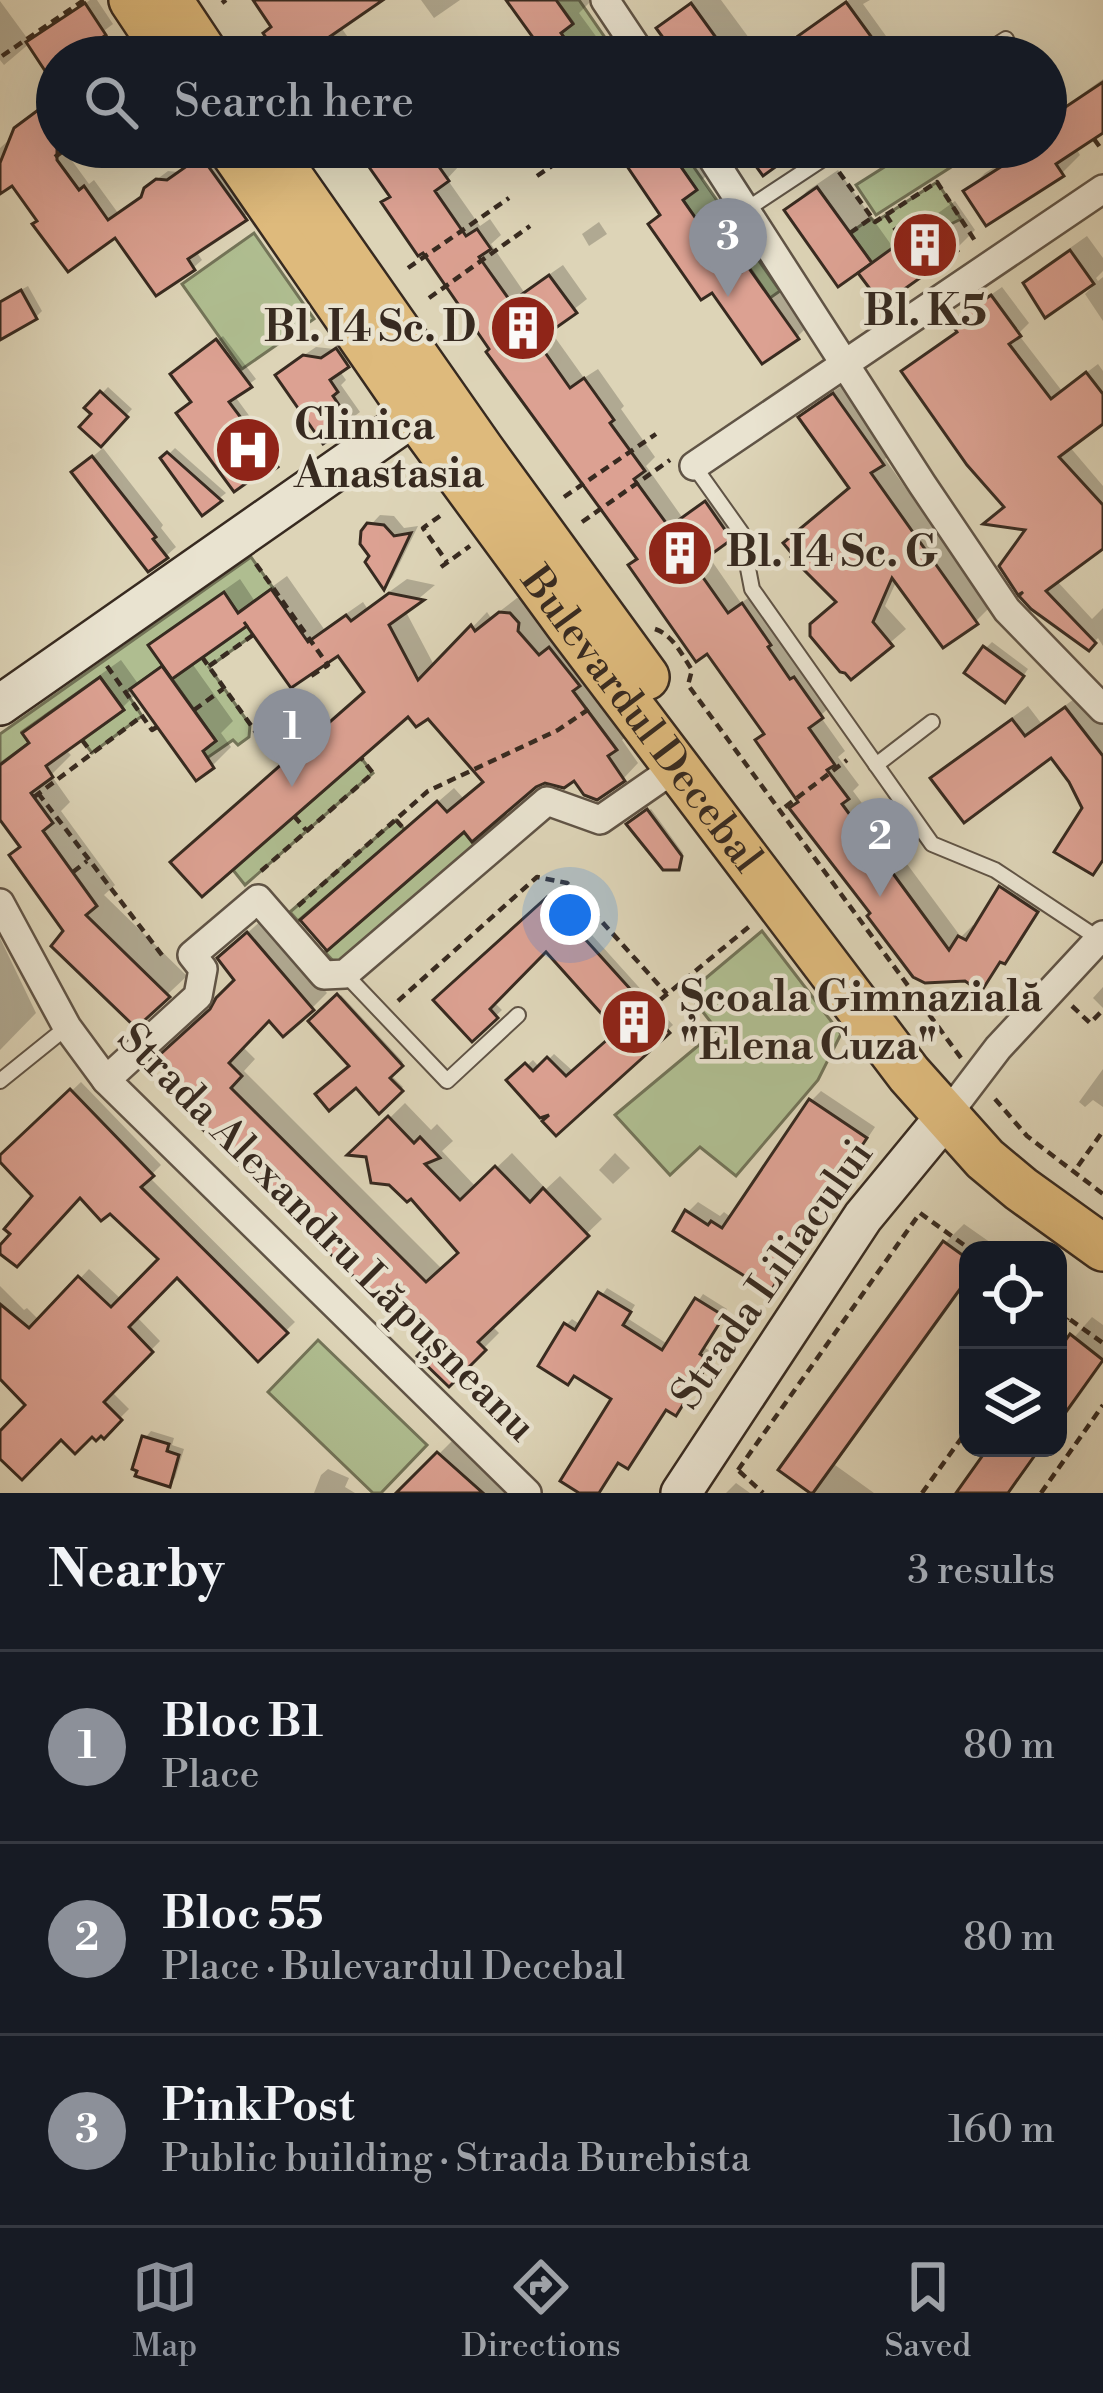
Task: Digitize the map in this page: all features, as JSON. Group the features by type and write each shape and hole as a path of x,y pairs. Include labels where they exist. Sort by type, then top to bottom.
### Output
{"main road":[{"path":"132,0 156,36"},
{"path":"170,0 193,36"},
{"name":"Bulevardul Decebal","path":"244,168 415,415 675,768 909,1074 962,1096 985,1159 1103,1248"},
{"name":"Bulevardul Decebal","path":"284,168 562,562 921,1049 1000,1141 1103,1216"}],"street":[{"path":"605,0 630,36"},
{"path":"715,168 742,220 845,364 1007,610 1103,709"},
{"path":"683,462 845,364 1102,193"},
{"path":"0,705 415,415"},
{"path":"106,1080 198,996 203,970 192,956 258,899 324,975 345,974 547,801 599,820 675,768"},
{"name":"Strada Alexandru Lăpușneanu","path":"0,903 67,1027 106,1080 527,1493"},
{"path":"962,1096 998,1048 1101,937"},
{"name":"Strada Liliacului","path":"681,1493 863,1217 962,1096"}],"lane":[{"path":"742,220 813,168"},
{"path":"683,462 741,532 752,589 932,844 995,870 1101,937"},
{"path":"876,765 932,722"},
{"path":"345,974 447,1082 518,1015"},
{"path":"0,1081 67,1027"}],"path":[{"path":"2,56 85,0"},
{"path":"1094,139 1102,150"},
{"path":"537,176 549,168"},
{"path":"829,170 841,173 874,222 937,182 981,249"},
{"path":"408,268 509,198"},
{"path":"886,215 903,241"},
{"path":"850,233 872,218"},
{"path":"714,245 742,220"},
{"path":"429,298 530,226"},
{"path":"564,497 656,434"},
{"path":"582,522 683,462"},
{"path":"440,516 423,528 444,565 478,540"},
{"path":"251,557 328,665 311,676"},
{"path":"637,622 666,633 675,645 692,670 688,685 940,1033 962,1096 1027,1136 1103,1193"},
{"path":"208,667 253,634"},
{"path":"202,658 260,738"},
{"path":"104,661 152,730 157,727"},
{"path":"194,710 224,688"},
{"path":"279,923 428,791 558,730 599,702"},
{"path":"142,716 36,795 176,973"},
{"path":"82,740 92,753"},
{"path":"784,807 864,748"},
{"path":"261,871 374,772 361,758"},
{"path":"294,816 307,831"},
{"path":"396,820 405,830"},
{"path":"73,872 89,860"},
{"path":"383,1014 537,877 567,883 667,994"},
{"path":"328,880 336,889"},
{"path":"568,911 558,901 572,889"},
{"path":"649,1009 759,918"},
{"path":"1063,998 1090,1023 1102,1011"},
{"path":"1078,1166 1103,1131"},
{"path":"738,1470 920,1214 959,1242"},
{"path":"1068,1318 1103,1342"},
{"path":"1041,1493 1103,1405"},
{"path":"922,1493 959,1442"}],"green space":[{"path":"556,0 579,0 604,36 563,36 573,23"},
{"path":"682,168 694,168 780,291 770,298 749,267 736,276 683,200 696,189"},
{"path":"883,168 950,168 876,215 856,185"},
{"path":"937,182 961,219 872,263 850,233"},
{"path":"254,233 314,319 242,369 182,284"},
{"path":"251,557 273,588 238,613 224,593 149,645 163,666 126,692 142,716 92,753 82,740 124,710 100,677 22,732 29,743 0,765 0,734"},
{"path":"247,626 253,635 209,667 250,725 249,737 238,745 233,740 207,758 202,751 216,741 172,679"},
{"path":"361,758 373,773 245,885 233,870"},
{"path":"506,816 516,827 345,974 325,952 464,832 474,843"},
{"path":"396,820 405,830 298,921 290,912"},
{"path":"762,931 841,1034 818,1080 736,1176 700,1147 670,1175 615,1115 717,1030 688,993"},
{"path":"318,1340 427,1445 381,1493 373,1493 268,1392"}],"building":[{"path":"253,0 383,0 331,36 265,36 271,27"},
{"path":"506,0 556,0 573,24 563,36 532,36"},
{"path":"846,2 871,36 798,36"},
{"path":"85,3 106,35 36,36 36,57 26,42"},
{"path":"691,3 715,36 662,36 656,28"},
{"path":"1103,82 1103,133 1067,157 1067,106"},
{"path":"36,112 36,168 63,168 79,190 84,186 108,220 141,197 156,179 167,180 184,168 210,168 247,220 188,259 195,270 156,296 115,238 68,272 32,224 37,221 12,186 0,194 0,163 14,128"},
{"path":"370,168 440,168 449,181 435,191 466,236 477,229 491,249 479,257 511,302 549,275 577,313 537,341 570,388 584,378 614,420 610,423 645,471 634,479 669,527 705,501 730,537 695,566 728,613 742,603 790,679 794,677 823,718 809,728 835,765 827,770 849,799 842,804 949,950 958,936 966,940 999,886 1038,912 981,992 965,981 925,983 913,977 867,916 870,913 789,808 798,802 755,740 764,734 707,654 696,662 628,565 637,559 486,352 489,349 423,253 418,256 381,202 390,197"},
{"path":"628,168 682,168 697,190 683,200 736,276 748,267 799,339 762,364 712,293 701,300 648,224 660,215"},
{"path":"999,168 1059,168 1064,176 986,226 963,191"},
{"path":"817,187 872,263 838,287 784,210"},
{"path":"934,218 958,251 882,305 858,273"},
{"path":"1070,250 1094,284 1045,318 1023,283"},
{"path":"21,290 37,319 0,340 0,302"},
{"path":"991,295 1021,336 1009,344 1051,399 1086,372 1103,394 1103,424 1059,457 1103,505 1103,549 1046,591 1096,643 1089,651 1031,609 1019,596 1023,592 1018,595 999,566 1025,530 983,524 1004,507 967,465 901,371 957,332 951,323"},
{"path":"216,339 252,387 229,402 278,467 234,492 176,413 191,402 170,374"},
{"path":"336,348 349,367 330,380 338,392 333,396 352,424 323,444 275,375 303,355 321,358"},
{"path":"100,391 128,417 101,447 79,427 91,414 84,408"},
{"path":"833,393 884,465 871,473 978,624 943,648 892,578 873,622 893,646 851,680 810,636 810,624 836,602 783,543 849,488 798,417"},
{"path":"167,452 222,501 202,516 160,458"},
{"path":"92,456 168,558 148,572 71,472"},
{"path":"367,523 384,525 394,536 411,533 384,590 365,562 369,556 360,544"},
{"path":"271,589 308,642 346,615 351,621 389,593 424,600 389,625 418,680 471,625 475,631 499,612 510,613 519,623 518,631 539,655 549,647 580,686 573,691 617,750 608,756 625,781 597,800 584,795 574,781 564,788 545,783 536,787 472,842 464,832 327,951 300,920 437,801 447,812 483,782 428,719 416,727 408,717 202,897 170,862 364,692 338,656 291,688 247,626 172,679 148,645 224,592 238,613"},
{"path":"983,646 1024,676 1005,703 964,673"},
{"path":"162,666 216,741 203,751 214,768 196,781 130,689"},
{"path":"100,677 124,710 46,766 53,777 31,793 53,823 43,831 97,906 86,915 170,997 136,1028 51,946 63,931 9,855 20,847 0,820 0,765 29,743 22,733"},
{"path":"1065,707 1103,756 1103,860 1093,875 1054,852 1082,808 1051,758 964,823 930,778 1012,719 1025,736"},
{"path":"647,809 682,856 679,870 663,870 626,824"},
{"name":"Școala Gimnazială \"Elena Cuza\"","path":"547,897 670,1033 556,1136 542,1121 549,1115 540,1118 506,1080 525,1063 533,1071 547,1057 566,1076 617,1031 546,952 490,1009 498,1018 472,1042 433,1000"},
{"path":"247,932 314,1010 283,1037 269,1021 229,1063 242,1076 231,1088 426,1282 458,1253 411,1199 407,1202 389,1185 371,1183 366,1157 347,1155 388,1116 414,1143 420,1137 440,1158 425,1164 460,1200 495,1166 530,1202 543,1188 589,1236 478,1342 486,1350 449,1387 417,1356 426,1347 195,1122 207,1109 154,1060 234,980 217,958"},
{"path":"337,994 403,1066 390,1078 403,1091 379,1114 356,1088 329,1111 315,1094 349,1066 308,1021"},
{"path":"70,1089 154,1176 141,1187 288,1333 258,1362 177,1278 129,1327 153,1352 104,1402 122,1420 104,1439 92,1437 75,1454 61,1440 22,1480 0,1459 0,1431 25,1405 0,1379 0,1304 29,1328 78,1276 111,1307 158,1259 110,1214 101,1221 80,1198 17,1267 0,1254 0,1245 10,1234 4,1229 32,1196 0,1162 0,1155"},
{"path":"809,1099 867,1138 770,1292 673,1231 685,1210 722,1228"},
{"path":"943,1241 959,1253 959,1290 813,1493 778,1470"},
{"path":"598,1292 631,1312 623,1325 662,1350 695,1298 724,1316 700,1354 710,1361 676,1416 666,1410 628,1469 618,1463 599,1493 579,1493 560,1481 611,1399 574,1376 568,1385 538,1366 564,1323 575,1330"},
{"path":"1070,1334 1103,1360 1067,1410 1067,1349"},
{"path":"142,1436 169,1444 167,1451 179,1455 170,1487 135,1476 137,1471 132,1469"},
{"path":"437,1452 483,1493 396,1493"},
{"path":"982,1457 1034,1457 1008,1493 956,1493"}],"place":[{"name":"Bl. K5","path":"925,245"},
{"name":"PinkPost","path":"728,297"},
{"name":"Bl. I4 Sc. D","path":"523,328"},
{"name":"Clinica Anastasia","path":"248,450"},
{"name":"Bl. I4 Sc. G","path":"680,553"},
{"name":"Bloc B1","path":"292,787"},
{"name":"Bloc 55","path":"880,897"},
{"name":"Școala Gimnazială \"Elena Cuza\"","path":"634,1022"}]}
